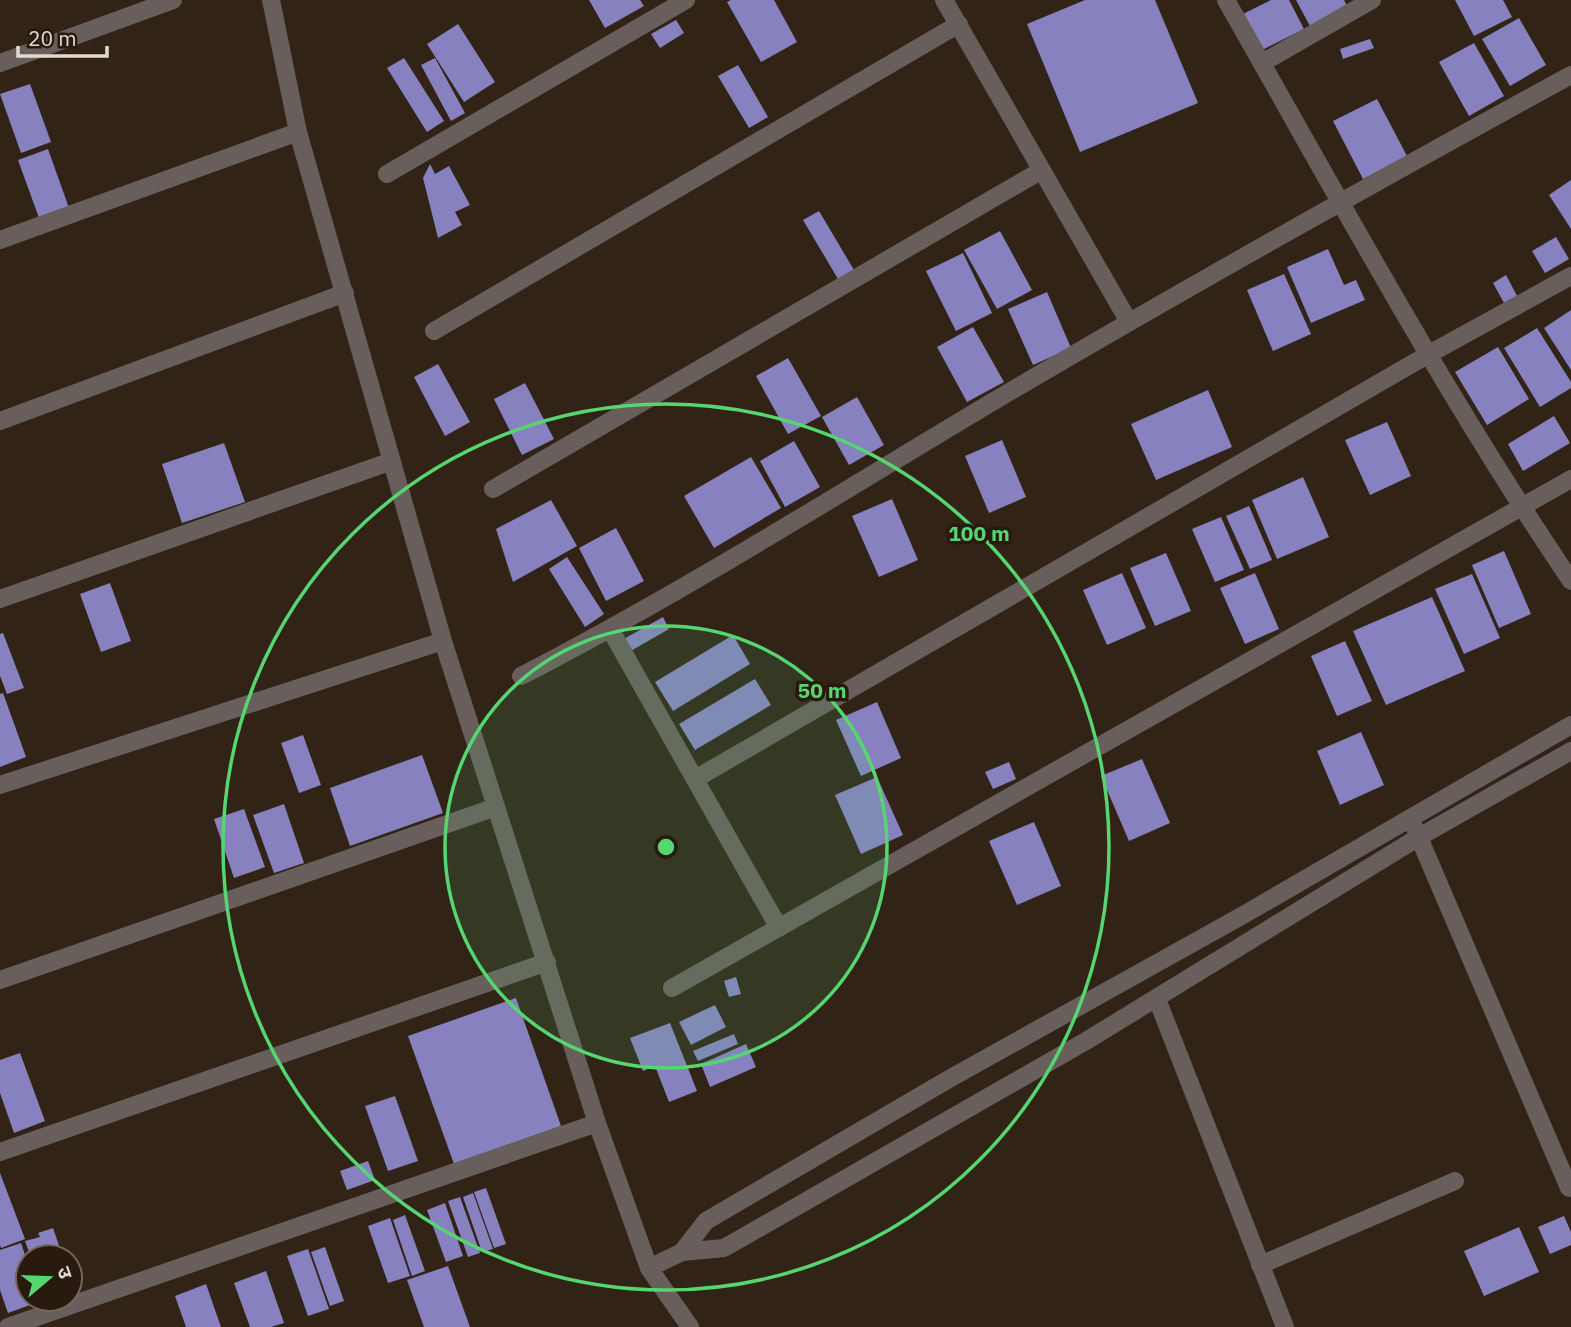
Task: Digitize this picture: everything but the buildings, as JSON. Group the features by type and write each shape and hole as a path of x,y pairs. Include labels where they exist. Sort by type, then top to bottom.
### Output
{"street":[{"path":"0,63 173,0"},
{"path":"271,0 298,132 443,641 597,1123 649,1268 690,1327"},
{"path":"387,174 687,0"},
{"path":"944,0 1129,322"},
{"path":"1226,0 1429,354 1521,507 1571,581"},
{"path":"1262,63 1372,0"},
{"path":"435,331 959,24"},
{"path":"521,676 610,629 1129,322 1341,201 1571,75"},
{"path":"0,240 298,132"},
{"path":"492,489 1042,170"},
{"path":"695,779 1429,354 1571,276"},
{"path":"0,421 345,293"},
{"path":"0,599 392,461"},
{"path":"672,988 1571,479"},
{"path":"610,629 779,928"},
{"path":"0,785 443,641"},
{"path":"682,1252 706,1221 949,1079 1245,914 1571,724"},
{"path":"649,1268 682,1252 724,1248 1157,999 1419,837 1571,751"},
{"path":"0,980 496,807"},
{"path":"1410,818 1569,1188"},
{"path":"0,1152 547,962"},
{"path":"1157,999 1285,1327"},
{"path":"8,1327 597,1123"},
{"path":"1260,1265 1455,1181"}]}
